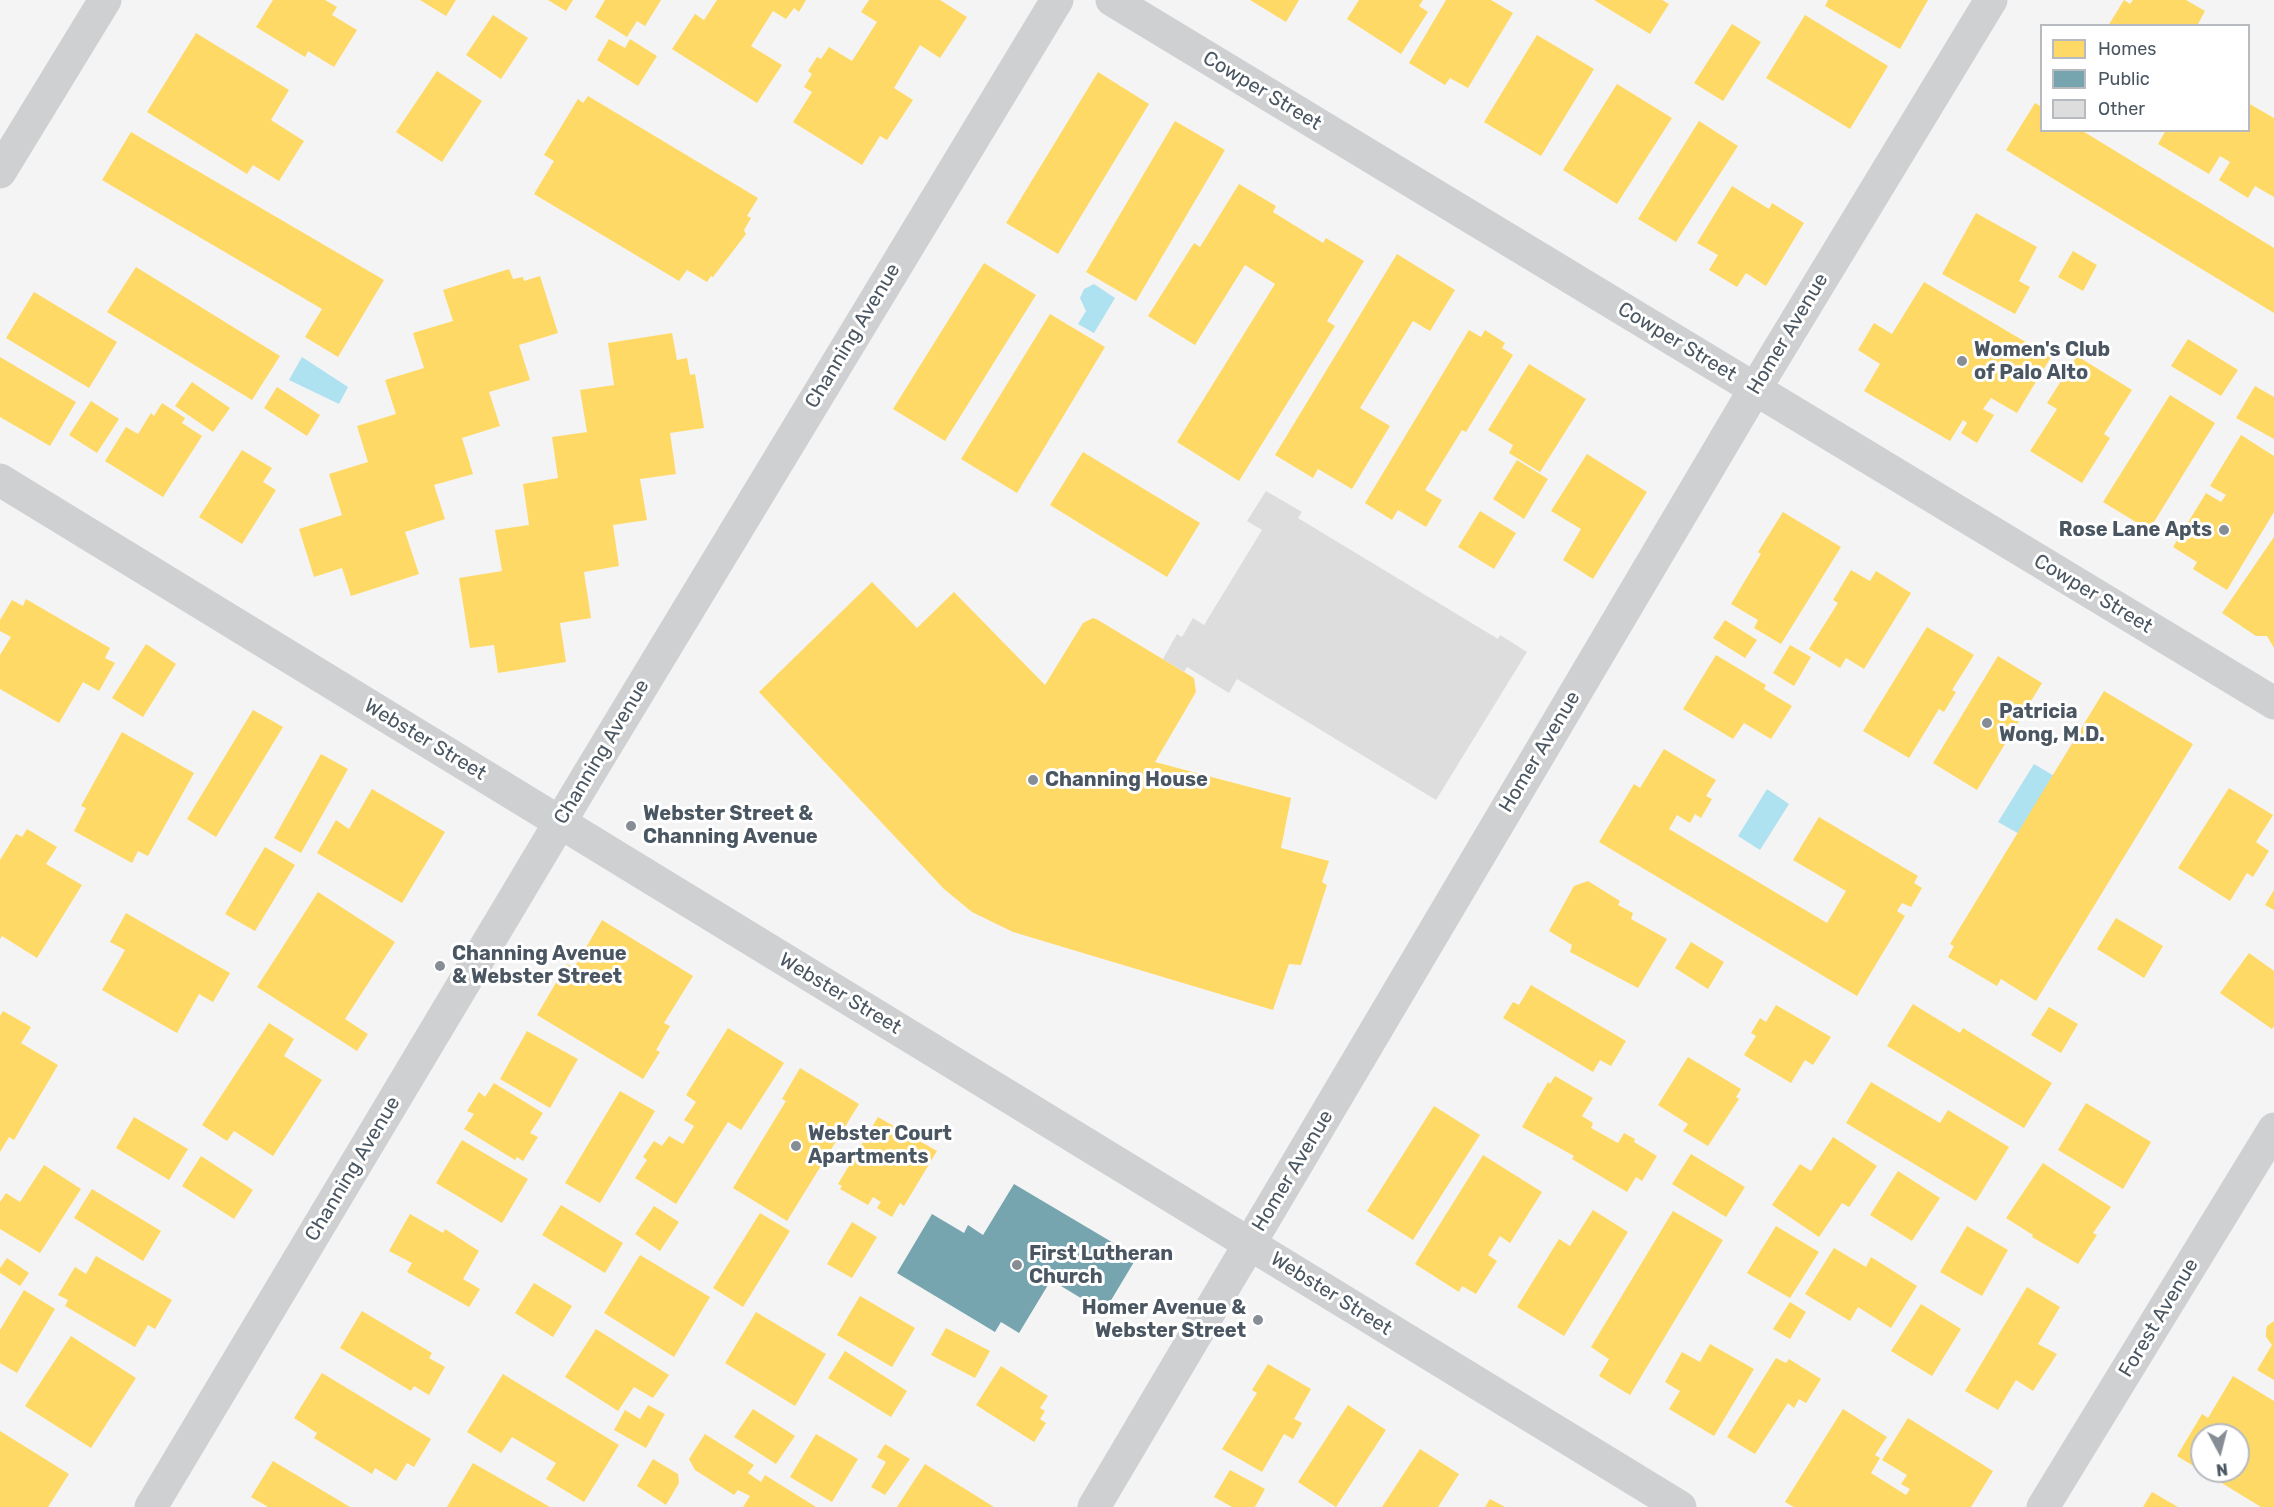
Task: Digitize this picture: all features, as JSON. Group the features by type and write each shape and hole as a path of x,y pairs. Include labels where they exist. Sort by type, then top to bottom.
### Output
{"street":[{"path":"0,172 105,0"},
{"name":"Channing Avenue","path":"151,1507 560,823 1057,0"},
{"name":"Cowper Street","path":"1112,0 2274,703"},
{"name":"Homer Avenue","path":"1094,1507 1755,389 1991,0"},
{"name":"Webster Street","path":"0,480 1680,1507"},
{"name":"Forest Avenue","path":"2043,1507 2274,1129"}],"water":[{"path":"1094,284 1115,298 1094,333 1078,324 1086,311 1080,298 1084,289"},
{"path":"302,357 348,387 339,404 289,380"},
{"path":"2034,764 2056,777 2021,835 1998,822"},
{"path":"1767,789 1789,804 1760,850 1738,836"}],"building: Homes":[{"path":"273,0 325,0 337,7 332,15 357,30 334,67 308,51 305,57 256,27"},
{"path":"420,0 456,0 446,16"},
{"path":"548,0 573,0 566,11"},
{"path":"605,0 661,0 645,26 637,21 627,37 595,17"},
{"path":"717,0 806,0 799,12 794,8 786,19 773,11 751,46 782,65 757,103 672,49 695,14 704,20"},
{"path":"869,0 940,0 967,17 940,58 920,45 894,88 913,100 887,140 880,136 862,165 793,122 812,92 804,87 812,74 808,71 817,57 821,59 829,47 852,61 877,22 861,12"},
{"path":"1250,0 1299,0 1286,22"},
{"path":"1359,0 1423,0 1419,6 1428,12 1401,54 1347,19"},
{"path":"1446,0 1491,0 1513,13 1468,88 1450,78 1445,85 1409,63"},
{"path":"1594,0 1662,0 1669,4 1650,34"},
{"path":"1828,0 1928,0 1900,49 1825,6"},
{"path":"2124,0 2130,4 2133,0 2186,0 2205,11 2198,24 2109,24"},
{"path":"493,15 528,38 501,79 466,55"},
{"path":"1805,15 1888,66 1850,129 1766,78"},
{"path":"1732,24 1761,42 1723,101 1694,83"},
{"path":"196,33 289,90 271,120 304,141 279,181 253,165 247,174 147,112"},
{"path":"1537,35 1594,69 1541,156 1484,122"},
{"path":"609,39 625,48 630,39 657,56 638,86 597,60"},
{"path":"437,71 482,101 442,162 396,132"},
{"path":"1098,72 1149,104 1058,254 1006,223"},
{"path":"1617,84 1672,118 1617,204 1563,170"},
{"path":"588,96 758,198 747,216 751,218 744,230 746,234 707,282 687,270 679,281 534,194 554,161 544,155 578,99 583,103"},
{"path":"2035,103 2040,106 2040,132 2084,132 2274,248 2274,313 2006,150"},
{"path":"2250,104 2274,118 2274,197 2255,186 2248,198 2219,180 2230,162 2220,156 2209,174 2158,144 2165,132 2250,132"},
{"path":"1175,121 1225,150 1136,301 1086,272"},
{"path":"1699,121 1738,146 1676,242 1638,219"},
{"path":"131,132 384,280 338,357 305,337 322,309 102,180"},
{"path":"1239,184 1276,206 1273,212 1323,243 1326,238 1364,261 1327,321 1335,326 1239,481 1177,442 1275,284 1245,265 1195,345 1148,316 1194,243 1200,247"},
{"path":"1732,186 1769,209 1772,203 1804,223 1766,286 1746,273 1737,287 1709,270 1718,255 1697,243"},
{"path":"1976,213 2037,247 2019,281 2030,287 2015,314 1942,274"},
{"path":"2073,251 2097,265 2083,291 2058,277"},
{"path":"1397,254 1455,290 1430,331 1413,321 1360,408 1390,426 1352,489 1318,469 1313,478 1275,455"},
{"path":"984,263 1036,295 945,441 893,409"},
{"path":"136,267 280,356 252,400 107,312"},
{"path":"509,269 513,279 523,277 524,281 540,276 558,333 519,345 530,380 489,392 500,426 462,438 473,474 434,485 445,519 405,532 419,574 351,596 342,568 314,577 299,529 342,515 329,474 368,462 357,426 396,414 385,380 424,368 413,333 453,321 443,290"},
{"name":"Women's Club of Palo Alto","path":"1924,282 2051,357 2017,413 1991,398 1983,409 1994,415 1977,443 1961,433 1967,423 1963,420 1950,441 1864,391 1880,364 1858,350 1874,323 1892,334"},
{"path":"34,292 117,342 89,388 6,338"},
{"path":"1050,314 1105,347 1017,493 961,459"},
{"path":"1469,330 1481,337 1485,330 1505,343 1502,348 1513,355 1466,432 1462,430 1425,490 1442,500 1426,527 1398,510 1392,520 1365,503"},
{"path":"672,333 677,360 687,358 690,375 695,374 704,428 670,433 676,474 640,479 647,520 613,525 619,566 584,572 591,618 560,623 566,662 498,673 494,645 470,648 459,578 502,571 495,530 529,525 523,484 558,478 552,437 587,432 580,390 614,385 608,343"},
{"path":"2188,339 2238,370 2221,396 2171,366"},
{"path":"2077,356 2132,390 2104,434 2110,438 2082,483 2030,451 2057,409 2047,403"},
{"path":"0,357 76,402 50,446 0,417"},
{"path":"1529,364 1586,399 1540,472 1509,453 1513,445 1488,430"},
{"path":"192,382 230,408 213,432 175,406"},
{"path":"2255,386 2274,397 2274,439 2236,418"},
{"path":"277,387 320,415 307,436 264,408"},
{"path":"2170,395 2215,423 2149,530 2103,502"},
{"path":"91,401 119,419 97,453 69,435"},
{"path":"162,403 185,418 182,423 202,436 163,497 105,461 126,427 138,434 151,413 154,416"},
{"name":"Rose Lane Apts","path":"2241,435 2274,456 2274,512 2227,590 2193,569 2197,562 2173,547 2206,493 2221,502 2226,495 2210,486"},
{"path":"242,450 272,468 263,482 276,490 242,544 199,517"},
{"path":"1083,452 1200,523 1167,577 1050,505"},
{"path":"1587,454 1647,492 1593,579 1563,560 1581,529 1551,511"},
{"path":"1517,460 1548,479 1524,519 1493,499"},
{"path":"1480,511 1516,533 1494,569 1458,547"},
{"path":"1783,512 1841,547 1781,644 1754,628 1758,620 1731,604 1761,554 1758,552"},
{"path":"2274,537 2274,648 2267,636 2256,636 2222,613"},
{"path":"1851,570 1870,581 1876,571 1911,593 1864,669 1846,658 1840,668 1809,649 1838,603 1833,600"},
{"name":"Channing House","path":"872,582 917,628 954,592 1045,685 1083,623 1093,618 1194,678 1196,692 1155,762 1291,798 1281,848 1329,861 1322,882 1327,885 1301,965 1289,964 1273,1010 1013,932 972,912 944,889 759,692"},
{"path":"26,599 110,648 105,658 115,663 99,691 83,682 59,723 0,689 0,655 11,637 0,631 0,620 12,600 23,606"},
{"path":"1725,620 1757,640 1745,658 1713,638"},
{"path":"1927,627 1974,655 1952,690 1956,692 1944,712 1939,709 1909,758 1863,731"},
{"path":"146,644 176,664 143,717 112,698"},
{"path":"1790,645 1811,657 1794,686 1773,673"},
{"path":"1716,655 1766,685 1764,689 1792,706 1771,739 1744,723 1733,739 1683,709"},
{"name":"Patricia Wong, M.D.","path":"1998,656 2042,683 1977,790 1933,763"},
{"path":"2104,691 2193,744 2036,1001 2001,979 1997,986 1948,957 1954,946 1950,944"},
{"path":"253,710 283,727 216,837 187,819"},
{"path":"122,732 194,773 148,856 138,851 132,863 74,831 86,808 81,806"},
{"path":"1664,749 1716,780 1706,796 1712,799 1701,818 1695,814 1690,823 1677,815 1669,829 1827,923 1846,891 1793,860 1819,817 1918,876 1914,883 1922,888 1911,907 1902,903 1897,911 1905,916 1857,996 1599,842 1634,784 1640,788"},
{"path":"321,754 348,769 301,853 274,838"},
{"path":"2229,788 2273,815 2256,842 2269,851 2253,877 2247,873 2230,901 2178,868"},
{"path":"372,789 445,832 402,903 317,853 336,820 349,829"},
{"path":"27,829 57,847 46,864 82,885 37,958 2,936 0,939 0,860 16,834 22,837"},
{"path":"265,847 295,865 255,931 225,914"},
{"path":"1588,881 1620,901 1618,905 1633,913 1631,919 1667,939 1638,988 1570,952 1572,945 1549,931 1574,886"},
{"path":"2274,890 2274,910 2265,905"},
{"path":"318,892 395,942 345,1019 368,1034 357,1051 257,987"},
{"path":"126,913 230,973 213,1002 199,994 177,1033 102,990 125,950 110,942"},
{"path":"2116,918 2163,946 2144,978 2097,949"},
{"path":"602,920 693,976 664,1023 670,1026 656,1050 660,1052 643,1079 537,1015 567,964 574,968"},
{"path":"1691,942 1724,962 1708,989 1675,968"},
{"path":"2249,953 2274,971 2274,1026 2272,1029 2220,993"},
{"path":"1531,985 1626,1041 1611,1066 1600,1060 1593,1072 1503,1018 1513,1002 1519,1005"},
{"path":"1913,1004 1960,1033 1963,1028 2052,1083 2024,1128 1887,1046"},
{"path":"1776,1005 1831,1037 1813,1065 1805,1060 1791,1083 1744,1055 1756,1036 1751,1033 1760,1018 1766,1022"},
{"path":"2049,1007 2078,1024 2061,1053 2031,1035"},
{"path":"3,1011 31,1027 21,1043 58,1065 14,1140 9,1137 0,1152 0,1016"},
{"path":"269,1023 294,1039 284,1056 322,1080 273,1156 234,1131 227,1141 202,1125"},
{"path":"728,1028 784,1063 741,1130 728,1122 676,1204 635,1178 647,1160 643,1157 654,1141 662,1146 669,1136 683,1144 694,1126 684,1120 696,1102 686,1095"},
{"path":"527,1031 578,1059 550,1108 500,1079"},
{"path":"1688,1057 1741,1089 1736,1097 1739,1099 1708,1146 1683,1131 1688,1124 1658,1105"},
{"name":"Webster Court Apartments","path":"800,1068 859,1104 787,1221 733,1188 786,1101 782,1099"},
{"path":"1555,1076 1593,1098 1582,1116 1593,1123 1591,1128 1618,1143 1624,1133 1657,1156 1642,1181 1636,1177 1627,1192 1572,1159 1574,1156 1522,1127 1548,1082 1550,1084"},
{"path":"1871,1082 1940,1123 1948,1110 2009,1147 1976,1201 1846,1123"},
{"path":"494,1083 543,1113 530,1133 538,1137 523,1161 517,1157 515,1160 464,1129 474,1114 467,1111 479,1092 485,1097"},
{"path":"620,1091 655,1111 600,1203 565,1183"},
{"path":"2086,1103 2151,1142 2123,1189 2058,1150"},
{"path":"1434,1106 1480,1135 1413,1240 1367,1211"},
{"path":"134,1117 188,1149 169,1180 116,1148"},
{"path":"878,1117 937,1151 904,1206 900,1203 892,1217 877,1208 881,1202 873,1197 868,1205 840,1189 842,1186 838,1184"},
{"path":"1833,1137 1877,1166 1849,1207 1842,1203 1819,1237 1772,1205 1800,1164 1811,1171"},
{"path":"462,1140 528,1179 502,1223 436,1183"},
{"path":"1691,1154 1745,1187 1726,1217 1672,1184"},
{"path":"1483,1155 1542,1192 1510,1243 1500,1236 1488,1255 1497,1261 1476,1294 1462,1286 1459,1292 1415,1264"},
{"path":"201,1156 253,1190 234,1219 182,1186"},
{"path":"2043,1163 2111,1207 2093,1233 2097,1235 2078,1264 2032,1237 2033,1235 2006,1218"},
{"path":"44,1165 81,1189 40,1253 0,1229 0,1202 6,1193 20,1202"},
{"path":"1898,1171 1940,1198 1912,1241 1870,1215"},
{"path":"92,1189 161,1231 143,1261 74,1218"},
{"path":"561,1205 623,1243 605,1273 542,1235"},
{"path":"654,1206 679,1222 660,1251 635,1234"},
{"path":"1593,1210 1628,1232 1564,1336 1517,1307 1559,1239 1570,1246"},
{"path":"1673,1211 1723,1240 1630,1395 1599,1376 1609,1359 1591,1347"},
{"path":"760,1213 790,1231 743,1307 713,1288"},
{"path":"410,1214 443,1233 445,1229 479,1251 463,1279 480,1289 469,1307 407,1272 412,1263 389,1251"},
{"path":"852,1222 877,1237 852,1278 827,1264"},
{"path":"1776,1226 1819,1252 1790,1298 1747,1273"},
{"path":"1967,1226 2008,1250 1982,1296 1940,1272"},
{"path":"1834,1248 1866,1267 1871,1257 1917,1286 1891,1328 1858,1307 1850,1321 1805,1294"},
{"path":"640,1255 710,1297 674,1357 604,1313"},
{"path":"96,1256 172,1300 155,1329 148,1325 135,1347 65,1306 68,1300 58,1295 75,1267 86,1274"},
{"path":"7,1258 29,1273 20,1286 0,1273 0,1268"},
{"path":"534,1283 572,1306 553,1337 515,1313"},
{"path":"2027,1287 2060,1307 2038,1344 2057,1354 2033,1391 2016,1380 1998,1410 1965,1391"},
{"path":"24,1290 55,1309 17,1373 0,1363 0,1330"},
{"path":"860,1296 915,1328 892,1367 837,1335"},
{"path":"1790,1302 1806,1312 1790,1339 1773,1329"},
{"path":"1921,1304 1961,1329 1932,1376 1891,1351"},
{"path":"362,1311 432,1353 429,1358 445,1367 429,1395 414,1386 411,1391 340,1348"},
{"path":"756,1312 826,1354 795,1406 725,1363"},
{"path":"2274,1321 2274,1380 2257,1370 2272,1345 2266,1337 2266,1331 2267,1326"},
{"path":"946,1328 990,1351 975,1378 931,1355"},
{"path":"596,1329 669,1375 653,1398 634,1387 618,1411 565,1377"},
{"path":"71,1336 136,1378 91,1448 25,1406"},
{"path":"1710,1344 1754,1369 1714,1436 1669,1409 1680,1391 1665,1382 1682,1352 1700,1362"},
{"path":"845,1351 907,1391 891,1417 828,1378"},
{"path":"1776,1358 1786,1363 1789,1359 1821,1379 1806,1403 1799,1399 1794,1408 1788,1403 1755,1454 1727,1437"},
{"path":"1268,1364 1311,1389 1294,1419 1302,1423 1293,1439 1284,1434 1262,1472 1222,1449 1257,1393 1252,1390"},
{"path":"1001,1366 1048,1396 1040,1408 1045,1411 1040,1419 1046,1423 1034,1442 976,1405"},
{"path":"322,1373 431,1439 414,1467 407,1463 396,1481 375,1468 372,1474 314,1438 317,1433 294,1418"},
{"path":"503,1374 619,1445 584,1502 546,1479 556,1463 512,1437 501,1453 467,1432"},
{"path":"2233,1376 2274,1401 2274,1507 2261,1507 2221,1483 2250,1483 2250,1423 2197,1423 2202,1414 2208,1418"},
{"path":"648,1405 665,1414 646,1448 614,1430 625,1410 640,1419"},
{"path":"1348,1405 1386,1430 1336,1507 1298,1482"},
{"path":"753,1409 795,1436 776,1464 734,1437"},
{"path":"1843,1409 1887,1437 1875,1455 1880,1458 1871,1473 1906,1495 1910,1489 1901,1484 1907,1475 1882,1460 1908,1418 1993,1471 1971,1507 1794,1507 1785,1502"},
{"path":"0,1431 69,1474 48,1507 0,1507"},
{"path":"705,1434 754,1465 748,1473 761,1482 765,1475 816,1507 743,1507 750,1496 738,1490 734,1495 695,1470 689,1459"},
{"path":"816,1434 858,1459 832,1502 790,1477"},
{"path":"2190,1434 2190,1464 2177,1456"},
{"path":"885,1444 910,1459 885,1495 871,1487 886,1462 877,1457"},
{"path":"1420,1449 1459,1474 1438,1507 1382,1507"},
{"path":"653,1459 678,1474 679,1483 666,1505 637,1486"},
{"path":"273,1461 350,1507 268,1507 251,1497"},
{"path":"473,1463 550,1507 447,1507"},
{"path":"925,1464 994,1507 897,1507"},
{"path":"1230,1470 1265,1489 1255,1507 1232,1507 1214,1497"},
{"path":"2152,1492 2178,1507 2143,1507"},
{"path":"1490,1499 1505,1507 1485,1507"}],"building: Public":[{"name":"First Lutheran Church","path":"1014,1184 1137,1257 1104,1312 1051,1280 1019,1333 1001,1322 995,1332 897,1273 932,1214 964,1233 968,1225 983,1235"}],"building: Other":[{"path":"1266,491 1302,512 1298,518 1498,639 1500,635 1527,652 1436,800 1237,679 1229,693 1187,667 1184,672 1163,659 1177,634 1182,637 1193,618 1204,625 1262,530 1247,521"}],"place":[{"name":"Women's Club of Palo Alto","path":"1962,361"},
{"name":"Rose Lane Apts","path":"2224,530"},
{"name":"Patricia Wong, M.D.","path":"1987,723"},
{"name":"Channing House","path":"1033,780"},
{"name":"Webster Street & Channing Avenue","path":"631,826"},
{"name":"Channing Avenue & Webster Street","path":"440,966"},
{"name":"Webster Court Apartments","path":"796,1146"},
{"name":"First Lutheran Church","path":"1017,1265"},
{"name":"Homer Avenue & Webster Street","path":"1258,1320"}]}
